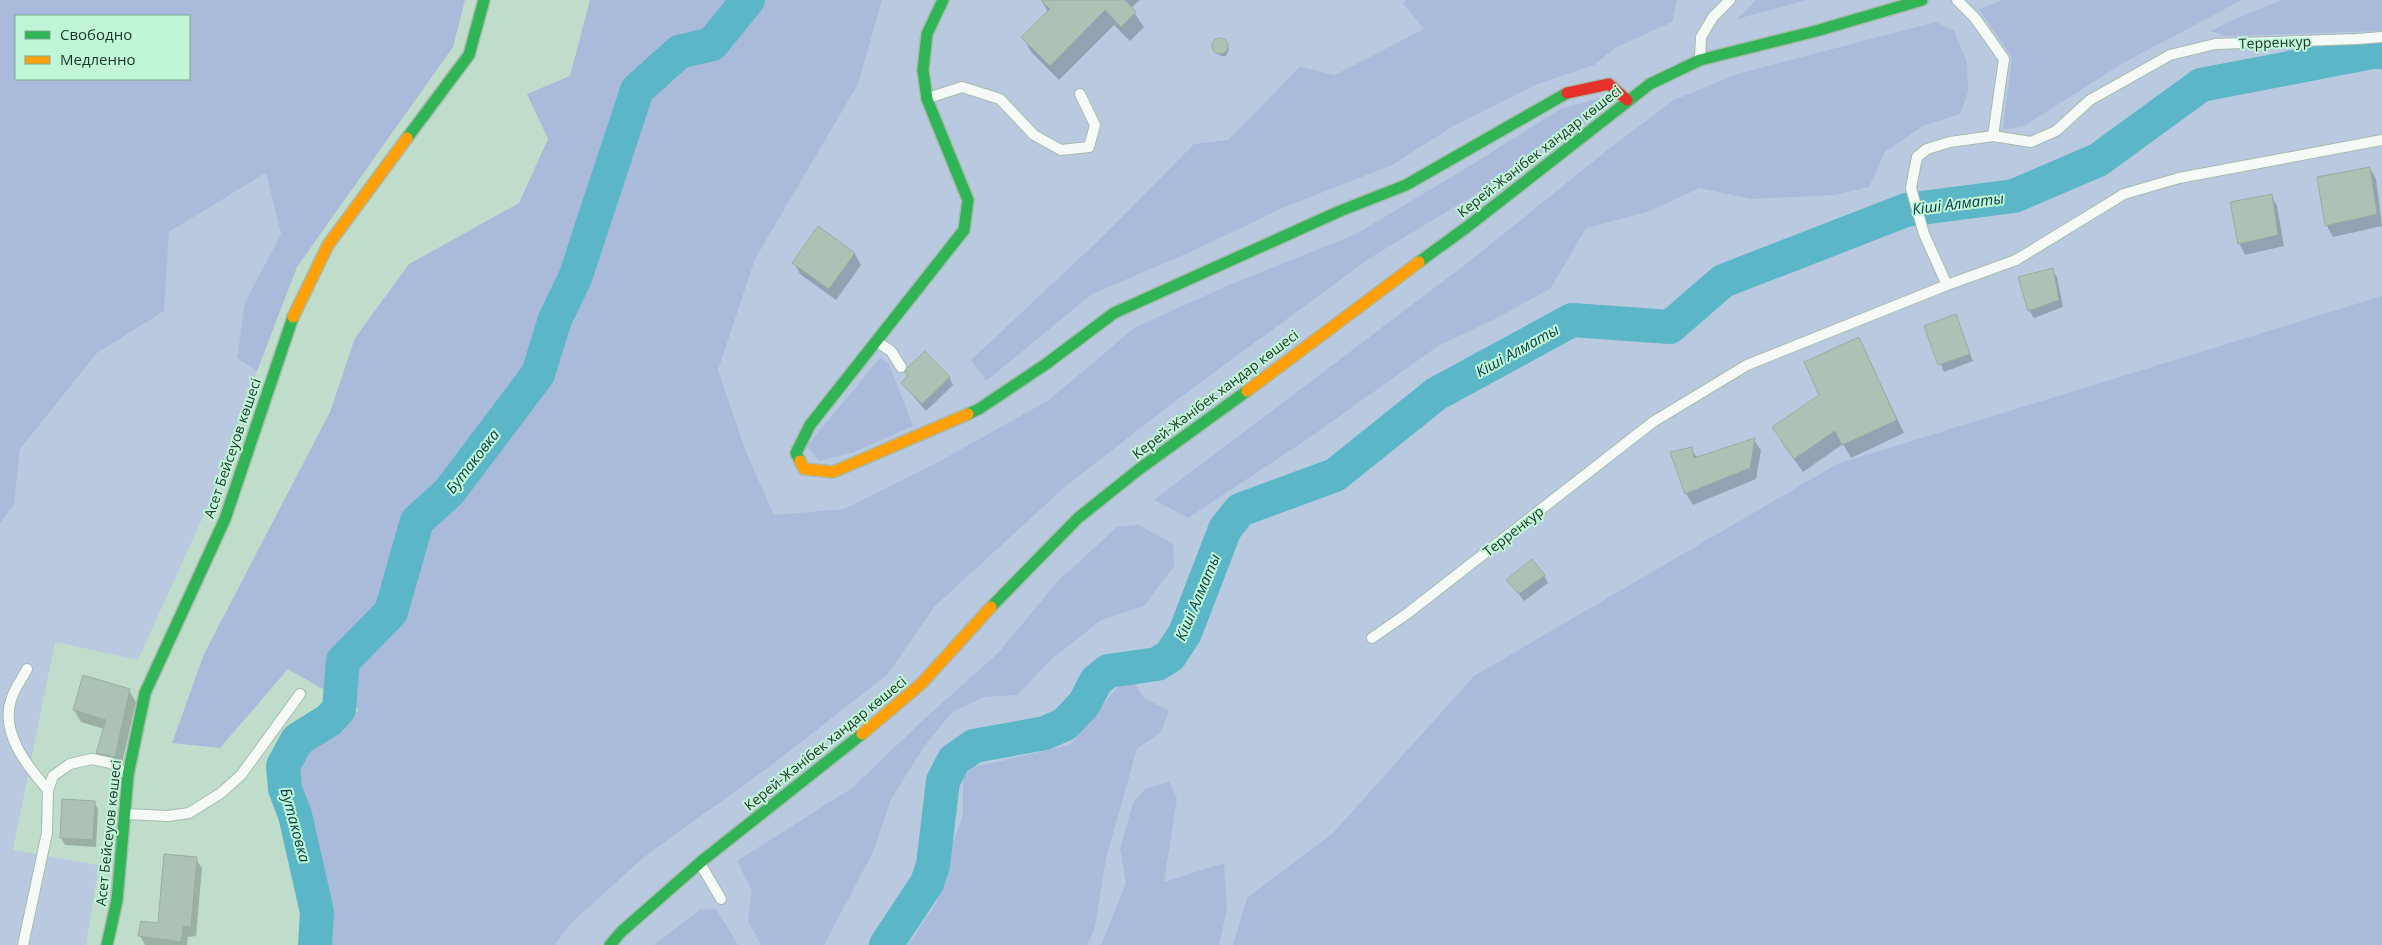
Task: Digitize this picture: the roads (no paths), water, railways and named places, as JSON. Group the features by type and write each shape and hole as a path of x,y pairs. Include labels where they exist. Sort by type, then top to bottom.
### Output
{"street":[{"name":"Асет Бейсеуов көшесі","path":"107,945 117,900 128,774 145,693 225,519 297,306 328,245 469,55 484,0"},
{"path":"943,0 928,34 923,70 928,99 968,200 964,230 878,342 810,426 796,453 804,469 833,472 979,408 1046,364 1114,313 1340,211 1406,185 1571,91 1609,84 1627,100"},
{"name":"Керей-Жәнібек хандар көшесі","path":"610,945 621,932 700,863 879,722 921,684 972,626 1078,518 1138,470 1216,415 1373,294 1467,227 1627,100 1650,84 1700,60 1816,31 1922,0"}],"lane":[{"path":"1700,60 1701,37 1713,17 1730,0"},
{"path":"1957,0 1975,18 2004,59 1994,136"},
{"name":"Терренкур","path":"1947,285 1924,234 1911,188 1917,157 1927,149 1950,142 1994,136 2030,142 2056,131 2090,100 2170,55 2215,44 2357,40 2382,36"},
{"path":"928,99 962,86 1000,100 1034,135 1060,150 1089,147 1094,124 1080,94"},
{"name":"Терренкур","path":"1372,638 1408,613 1653,422 1747,365 1947,285 2016,260 2124,194 2179,178 2382,140"},
{"path":"878,342 891,350 901,367"},
{"path":"27,669 10,701 10,731 30,770 48,790"},
{"path":"125,814 168,816 189,813 221,793 241,775 300,694"},
{"path":"23,945 47,833 48,790 53,776 70,764 92,760 111,763 128,774"},
{"path":"700,863 720,898"}],"waterway":[{"name":"Бутаковка","path":"315,945 317,912 295,815 285,789 283,766 297,740 329,720 339,709 343,661 391,612 417,521 449,492 538,374 555,319 575,278 637,90 679,52 712,44 748,0"},
{"name":"Кіші Алматы","path":"886,945 927,883 933,865 943,781 954,760 974,746 1045,733 1065,724 1084,704 1096,681 1108,671 1157,664 1170,656 1185,633 1225,529 1240,510 1335,475 1436,394 1572,320 1670,327 1723,281 1906,210 2014,196 2098,160 2201,85 2372,52 2382,52"}]}
